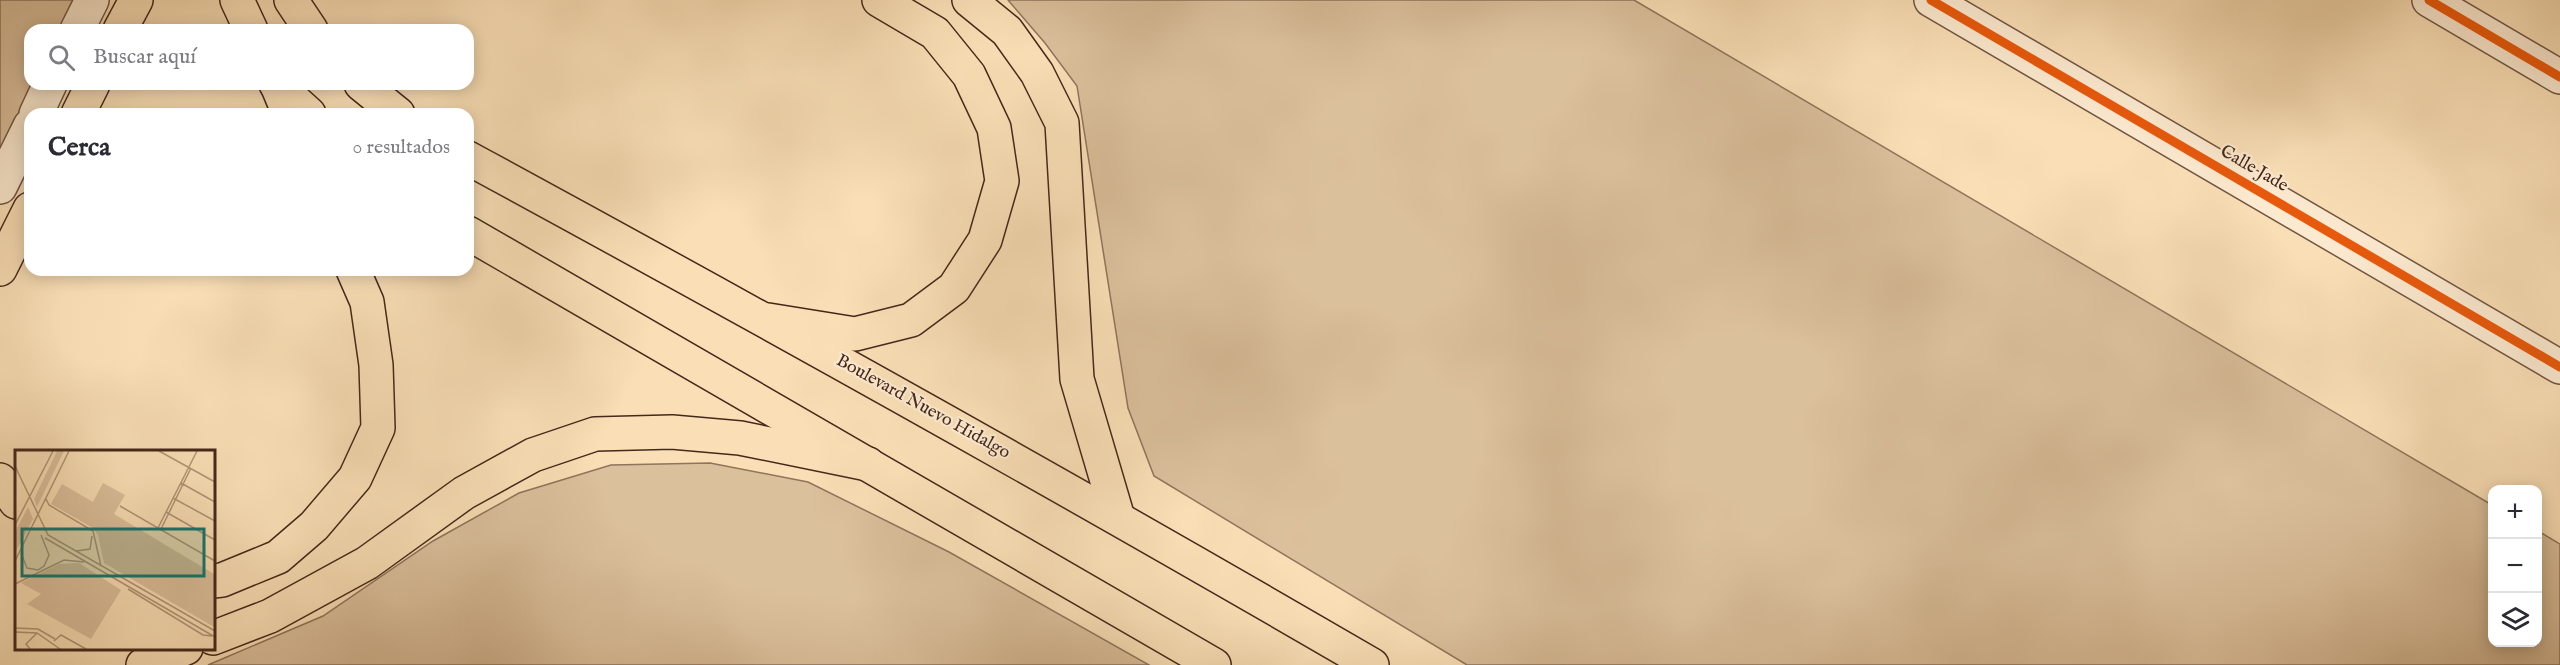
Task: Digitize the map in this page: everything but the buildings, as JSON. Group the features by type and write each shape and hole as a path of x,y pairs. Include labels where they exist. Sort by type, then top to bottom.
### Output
{"main road":[{"path":"123,24 136,0"},
{"path":"291,0 307,24"},
{"path":"768,320 855,334 911,320 954,288 985,240 1002,181 994,128 969,75 935,33 879,0"},
{"path":"969,0 1007,31 1037,73 1062,123 1077,379 1118,518"},
{"path":"81,108 90,90"},
{"path":"368,90 391,108"},
{"path":"281,94 301,108"},
{"name":"Boulevard Nuevo Hidalgo","path":"474,161 768,320 1372,665"},
{"path":"0,269 24,221"},
{"path":"474,236 1214,665"},
{"path":"214,581 222,580 278,557 314,526 355,478 360,468 378,428 376,365 367,302 356,276"},
{"path":"214,638 270,616 367,563 464,493 533,455 595,434 672,432 740,438 868,464"},
{"path":"0,480 15,501"},
{"path":"143,665 181,650"}],"street":[{"path":"80,24 92,0"},
{"path":"2429,0 2560,77"},
{"name":"Calle Jade","path":"1945,4 2560,367"},
{"path":"39,108 47,90"},
{"path":"0,187 24,138"}],"shaded area":[{"path":"0,0 81,0 69,24 24,24 24,90 36,90 27,108 24,108 24,114 0,161"},
{"path":"1008,0 1634,0 2488,503 2488,647 2542,647 2542,533 2560,544 2560,665 1467,665 1154,476 1128,408 1077,86 1045,43"},
{"path":"710,463 808,482 949,552 1149,665 208,665 323,616 433,541 519,493 611,465"}],"cycle path":[{"path":"1931,0 2560,367"},
{"path":"2429,0 2560,77"}]}
